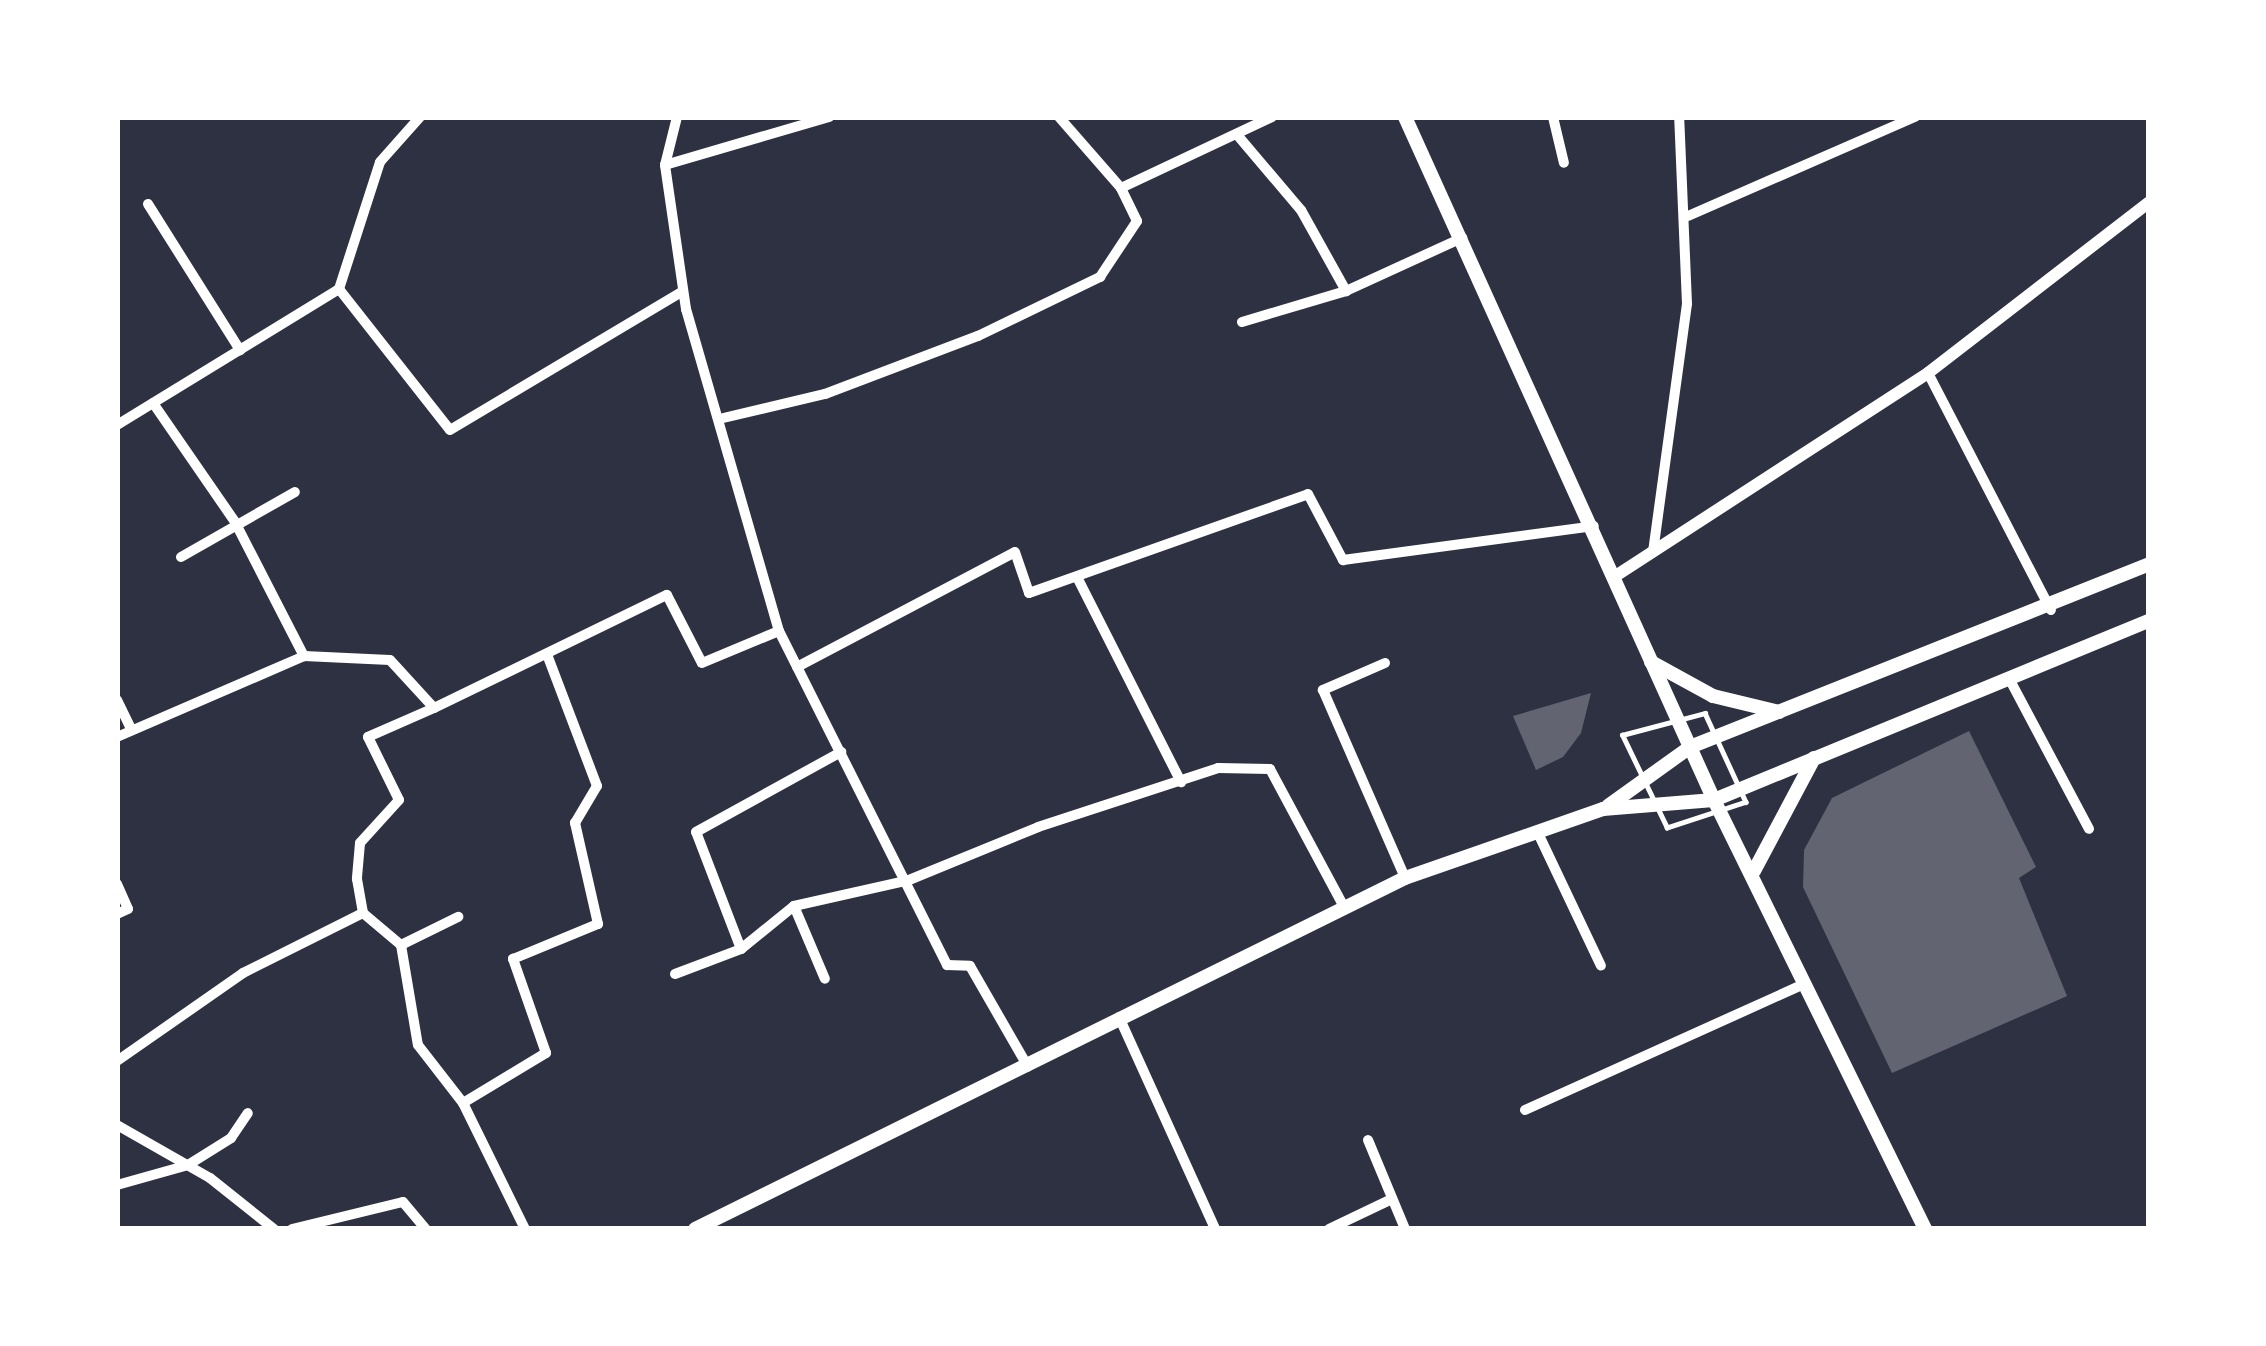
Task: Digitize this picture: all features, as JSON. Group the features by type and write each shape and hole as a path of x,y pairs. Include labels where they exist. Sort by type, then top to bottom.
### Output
{"main road":[{"path":"1405,117 1617,575 1714,800 1754,871 1802,986 1925,1229"},
{"path":"1604,808 1690,746 1782,713 1906,656 2050,610 2149,564"},
{"path":"695,1229 1028,1066 1118,1014 1405,878 1604,808 1714,800 1926,709 2012,684 2149,621"},
{"path":"1651,662 1713,696 1782,713"},
{"path":"1754,871 1780,813 1814,758"}],"street":[{"path":"117,425 339,289 380,162 420,117"},
{"path":"677,117 665,165 683,291 779,631 909,880 947,965 970,966 1028,1066"},
{"path":"665,165 829,117"},
{"path":"719,419 825,394 956,345 1100,277 1137,221 1121,188 1059,117"},
{"path":"1121,188 1239,137 1272,117"},
{"path":"1553,117 1564,164"},
{"path":"1653,552 1687,304 1688,216 1678,117"},
{"path":"1688,216 1915,117"},
{"path":"1239,137 1300,210 1346,291"},
{"path":"1617,575 1928,373 2149,202"},
{"path":"148,204 240,350"},
{"path":"1242,322 1346,291 1462,238"},
{"path":"339,289 450,430 683,291"},
{"path":"1928,373 2050,610"},
{"path":"152,403 235,522 304,656"},
{"path":"181,557 235,522 296,492"},
{"path":"797,667 1015,552 1029,593 1308,494 1343,560 1594,526"},
{"path":"1078,579 1181,782"},
{"path":"526,1229 463,1103 418,1045 401,945 363,913 360,843 399,800 368,737 548,658 668,596 702,663 779,631"},
{"path":"117,737 130,727 304,656 390,661 434,708"},
{"path":"463,1103 546,1053 513,959 598,925 575,823 597,786 548,658"},
{"path":"1385,663 1323,690 1405,878"},
{"path":"2012,684 2090,829"},
{"path":"117,700 130,727"},
{"path":"741,949 696,832 841,752"},
{"path":"675,974 741,949 794,906 909,880 1037,827 1218,768 1270,769 1343,905"},
{"path":"1537,831 1601,966"},
{"path":"117,884 128,909 117,914"},
{"path":"794,906 825,979"},
{"path":"117,1061 243,973 363,913"},
{"path":"401,945 458,917"},
{"path":"1526,1110 1802,986"},
{"path":"1118,1014 1215,1229"},
{"path":"117,1185 188,1166 231,1138 248,1113"},
{"path":"117,1125 188,1166 274,1229"},
{"path":"1367,1140 1405,1229"},
{"path":"1329,1229 1392,1199"},
{"path":"292,1229 403,1202 426,1229"}],"path":[{"path":"1745,802 1780,813"}],"building":[{"path":"1591,693 1581,733 1563,757 1536,770 1513,716"},
{"path":"1969,731 2036,867 2019,878 2067,996 1892,1073 1803,887 1804,850 1832,798"}]}
